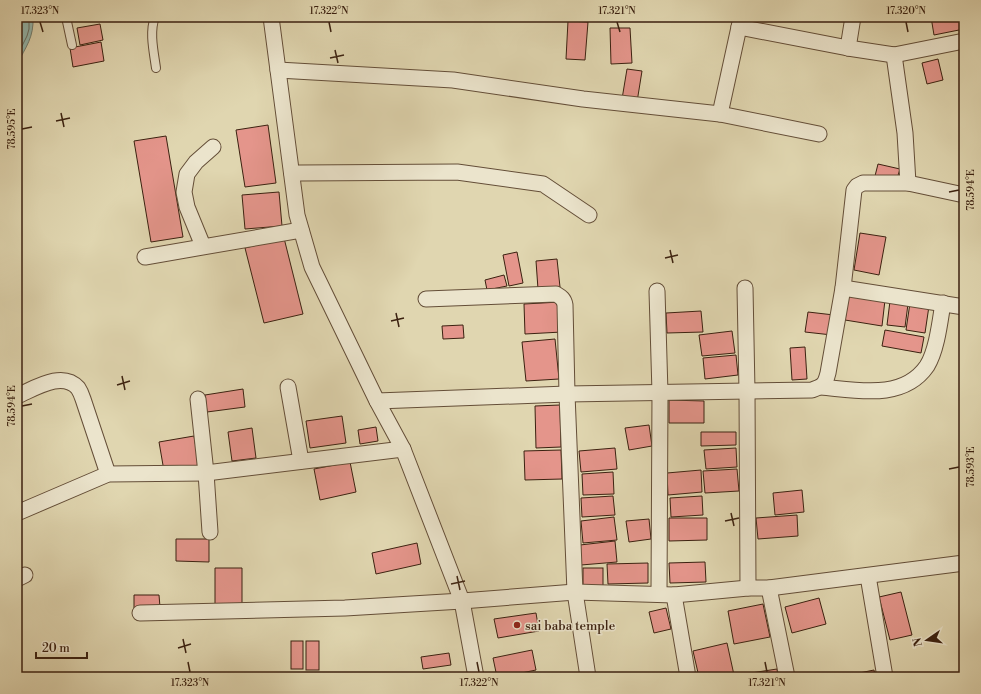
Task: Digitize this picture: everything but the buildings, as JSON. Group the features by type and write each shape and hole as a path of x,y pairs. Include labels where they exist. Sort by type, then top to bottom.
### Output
{"street":[{"path":"271,17 297,215 312,267 402,449 462,601 476,677"},
{"path":"848,48 853,17"},
{"path":"720,114 740,22 848,48 894,56 964,41"},
{"path":"894,56 905,133 908,183"},
{"path":"278,70 454,80 583,99 720,114 819,134"},
{"path":"203,246 187,207 184,192 187,174 196,162 213,147"},
{"path":"292,174 457,172 535,182 543,184 589,215"},
{"path":"821,387 826,382 828,374 843,288 854,190 857,186 864,183 908,183 964,195"},
{"path":"145,257 301,230"},
{"path":"745,288 748,390 748,588"},
{"path":"843,288 964,307"},
{"path":"657,291 667,595 688,677"},
{"path":"426,299 556,294 564,300 575,592 588,677"},
{"path":"377,401 567,394 812,390 821,387 872,392 902,387 912,381 927,365 935,344 943,303"},
{"path":"17,396 50,382 62,380 76,386 83,399 108,474"},
{"path":"288,387 301,461"},
{"path":"198,399 206,472 210,532"},
{"path":"17,513 108,474 206,472 402,449"},
{"path":"140,613 345,608 575,592 667,595 748,588 770,588 964,564"},
{"path":"868,576 885,677"},
{"path":"770,588 787,677"}],"lane":[{"path":"66,17 72,45"},
{"path":"155,17 152,31 156,68"}],"water":[{"path":"17,17 33,17 33,24 31,36 17,64"}],"place":[{"name":"sai baba temple","path":"517,625"}]}
